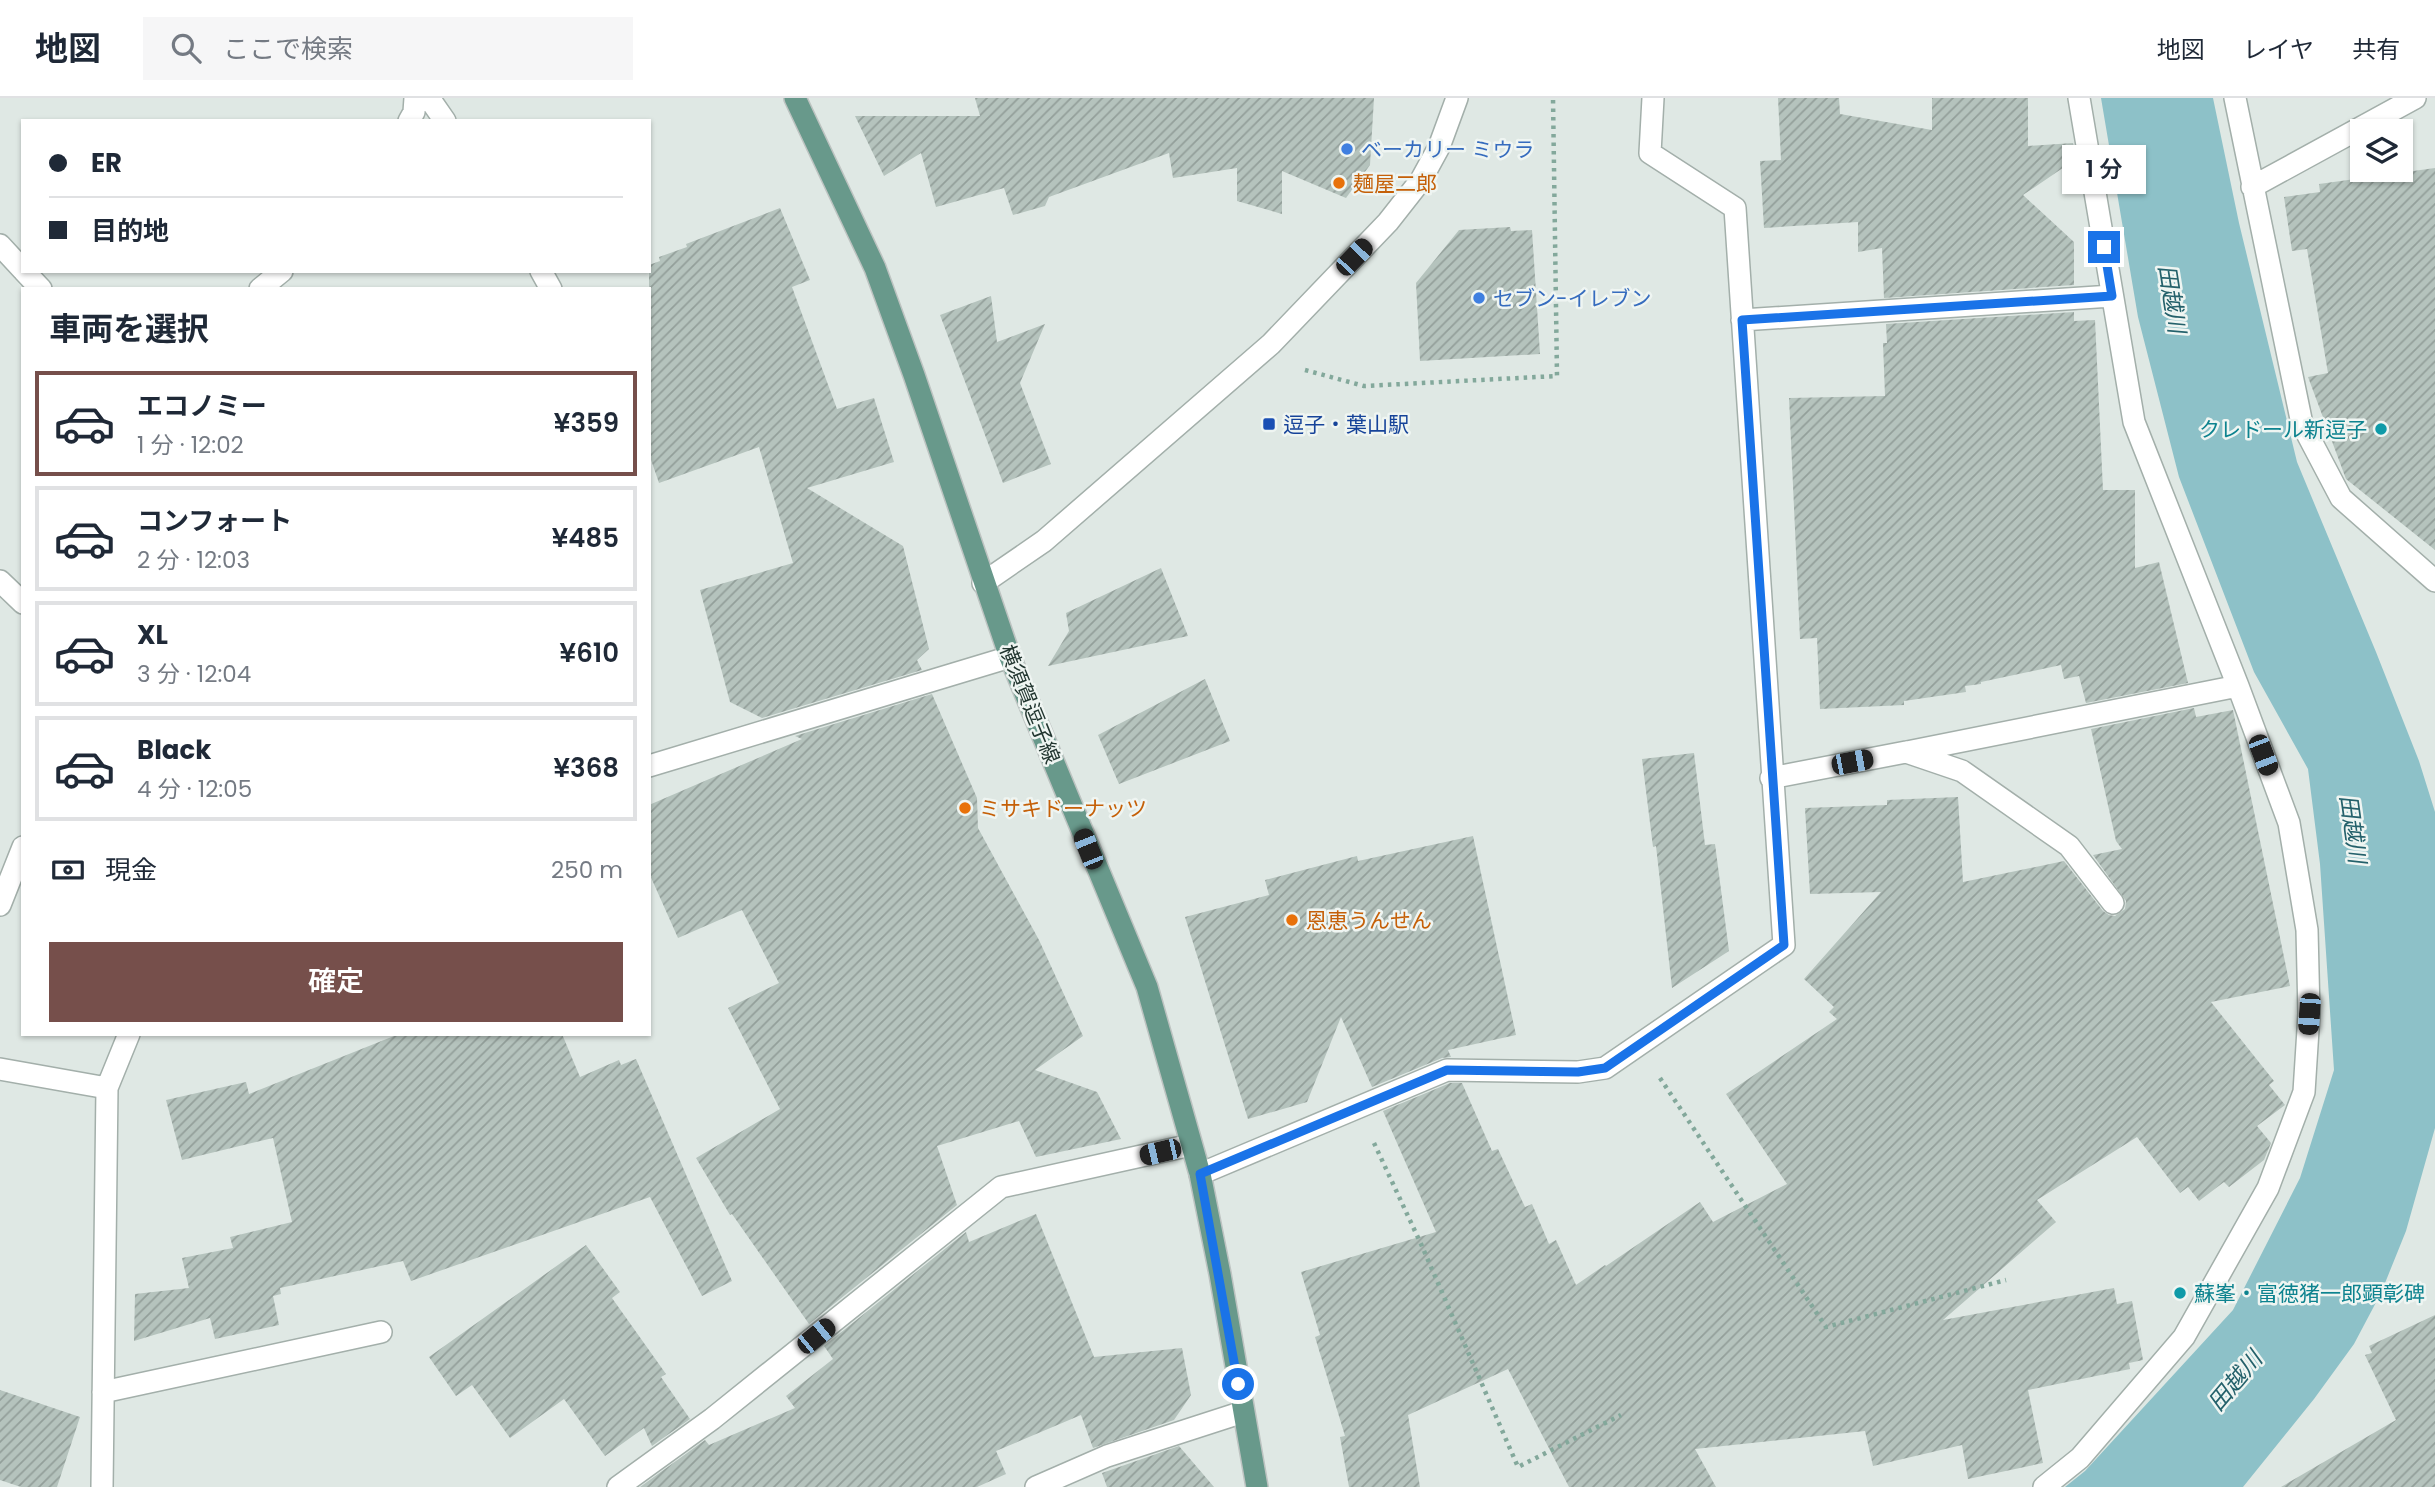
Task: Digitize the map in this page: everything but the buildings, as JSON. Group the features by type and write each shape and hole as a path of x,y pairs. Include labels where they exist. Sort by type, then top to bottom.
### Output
{"main road":[{"name":"横須賀逗子線","path":"795,98 875,268 945,462 983,583 1010,657 1147,986 1200,1174 1257,1487"}],"street":[{"path":"410,119 414,112 415,98"},
{"path":"429,98 444,119"},
{"path":"983,583 1044,541 1271,344 1388,222 1421,180 1439,148 1457,98"},
{"path":"1200,1174 1447,1070 1578,1072 1605,1068 1784,945 1735,208 1650,153 1653,98"},
{"path":"2044,1487 2080,1458 2184,1337 2268,1188 2304,1092 2309,1014 2308,930 2289,823 2134,422 2079,98"},
{"path":"2235,98 2302,424 2341,498 2435,581"},
{"path":"2252,187 2415,98"},
{"path":"0,246 21,268"},
{"path":"26,273 39,287"},
{"path":"262,287 280,273"},
{"path":"1742,320 2112,296"},
{"path":"0,582 21,601"},
{"path":"651,765 1010,657"},
{"path":"1771,778 2238,686"},
{"path":"1906,752 1962,771 2069,846 2113,902"},
{"path":"0,905 21,851"},
{"path":"102,1487 107,1088 128,1036"},
{"path":"0,1069 107,1088"},
{"path":"618,1487 712,1419 1001,1187 1191,1145"},
{"path":"103,1392 381,1332"},
{"path":"1036,1487 1107,1456 1243,1412"}],"path":[{"path":"1305,370 1364,386 1558,376 1553,98"},
{"path":"1638,1045 1826,1327 2006,1280"},
{"path":"1357,1107 1421,1244 1518,1467 1621,1415"}],"water":[{"name":"田越川","path":"2101,98 2213,98 2239,223 2297,462 2419,761 2435,812 2435,1128 2406,1231 2381,1293 2354,1344 2314,1399 2243,1487 2065,1487 2085,1471 2233,1310 2300,1178 2334,1070 2320,864 2308,769 2254,672 2179,477 2138,317"}],"place":[{"name":"ベーカリー ミウラ","path":"1347,149"},
{"name":"麺屋二郎","path":"1339,183"},
{"name":"セブン-イレブン","path":"1479,298"},
{"name":"逗子・葉山駅","path":"1269,424"},
{"name":"クレドール新逗子","path":"2381,429"},
{"name":"ミサキドーナッツ","path":"965,808"},
{"name":"恩恵うんせん","path":"1292,920"},
{"name":"蘇峯・富徳猪一郎顕彰碑","path":"2180,1293"}],"route":[{"path":"1238,1384 1200,1174 1447,1070 1578,1072 1605,1068 1784,945 1742,320 2112,296 2104,247"}]}
